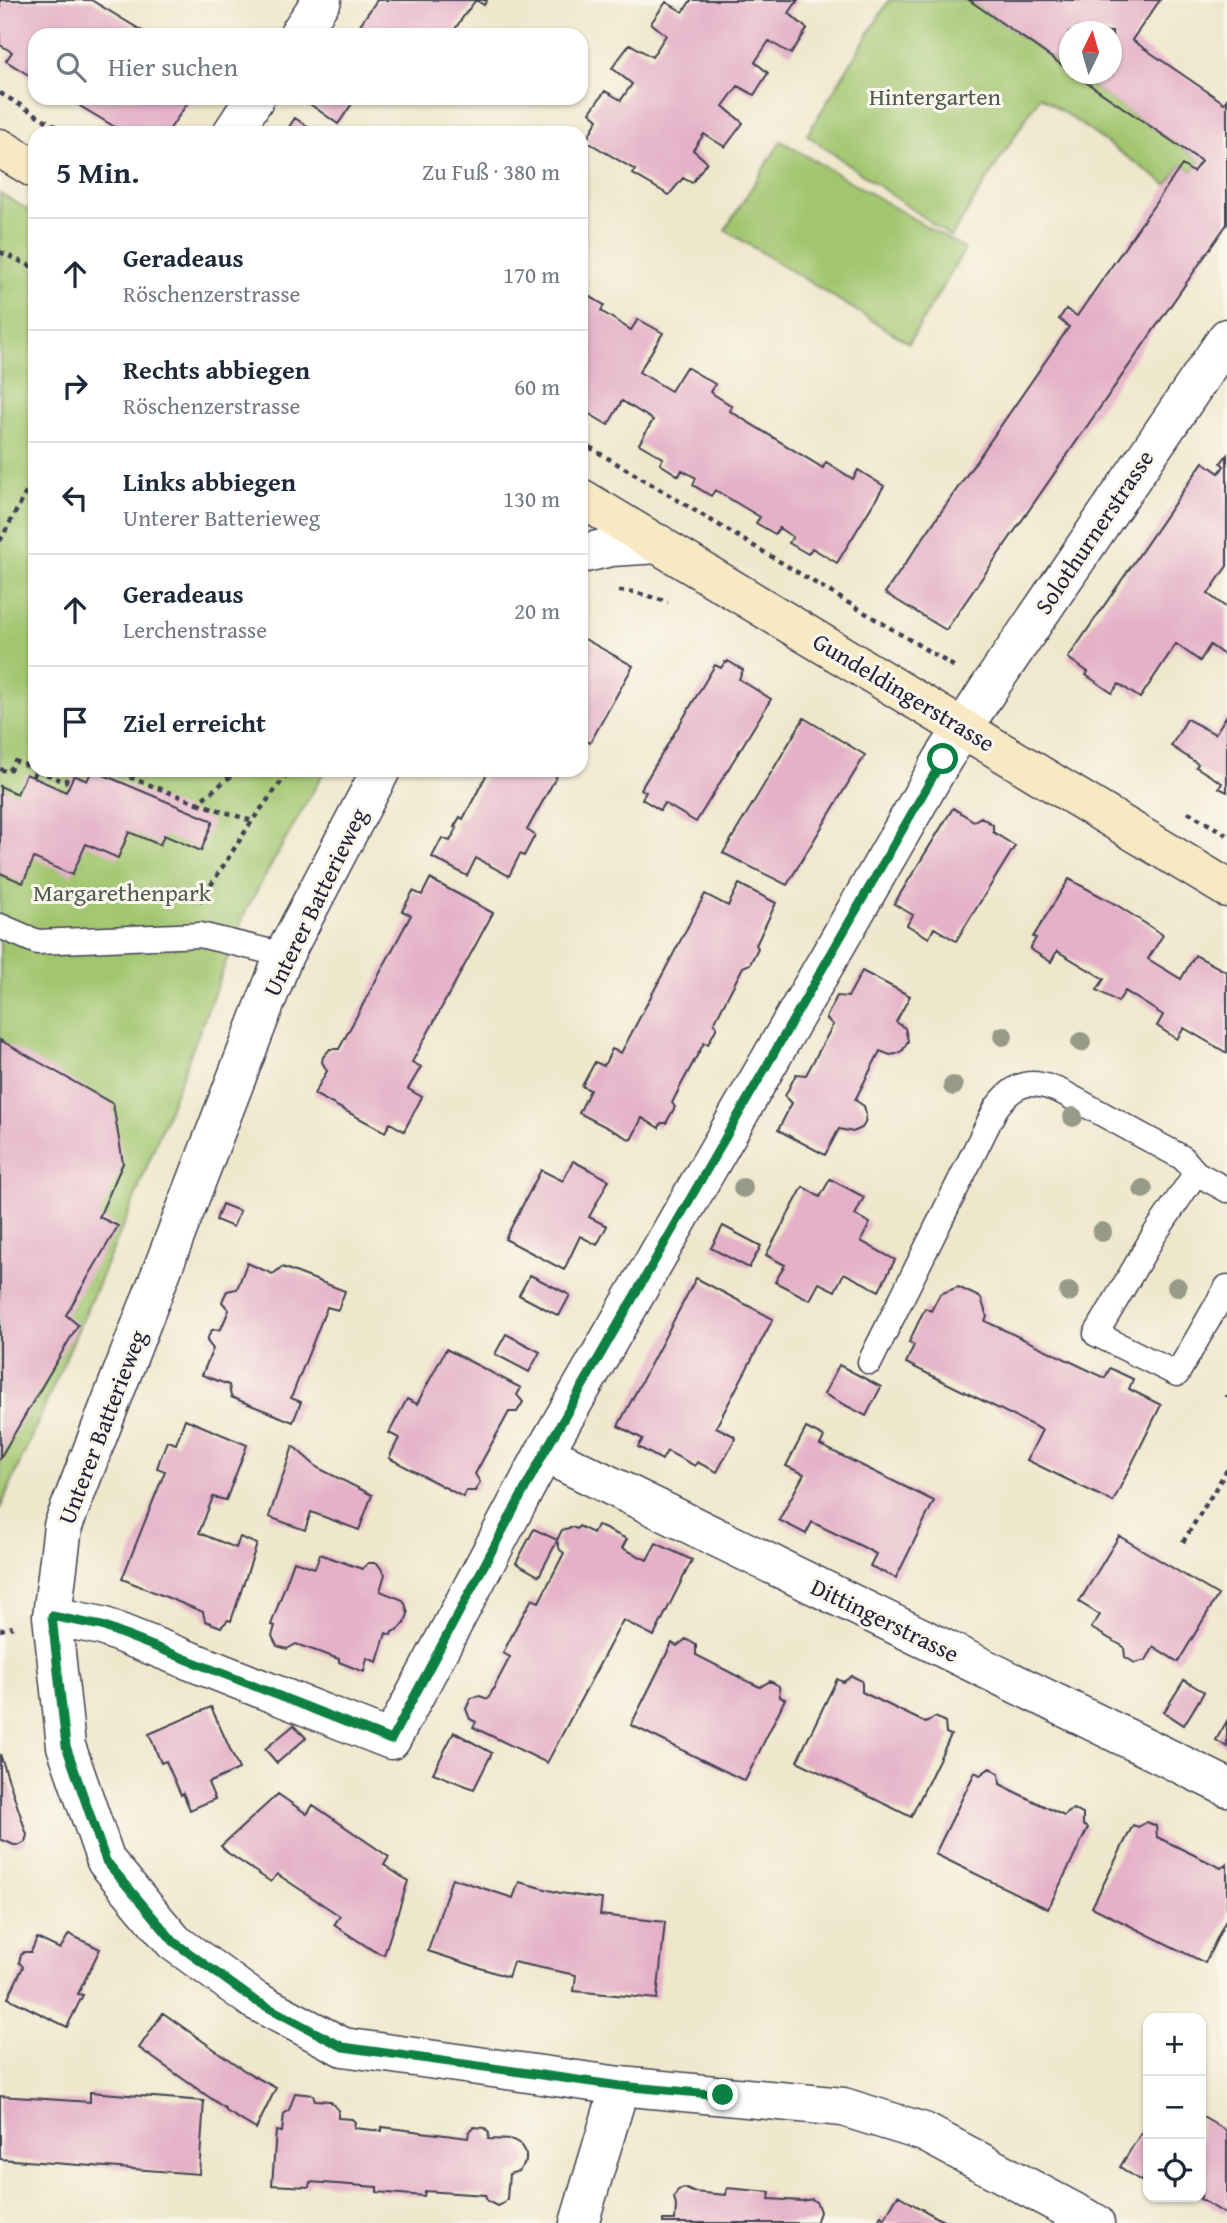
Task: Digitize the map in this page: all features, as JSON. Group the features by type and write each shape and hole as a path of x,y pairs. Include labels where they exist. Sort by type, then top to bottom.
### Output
{"main road":[{"path":"0,148 28,165"},
{"name":"Gundeldingerstrasse","path":"588,502 1227,888"}],"street":[{"path":"303,28 322,0"},
{"path":"237,126 250,105"},
{"name":"Solothurnerstrasse","path":"52,1616 102,1626 391,1740 544,1453 962,728 1227,338"},
{"path":"588,552 611,547 660,544"},
{"name":"Unterer Batterieweg","path":"377,777 284,955 62,1526 52,1616 66,1746 106,1861 174,1942 254,2000 343,2047 620,2086 843,2106 924,2132 1095,2223"},
{"name":"Dittingerstrasse","path":"544,1453 1227,1787"},
{"path":"579,2223 620,2086"}],"lane":[{"path":"0,926 37,942 200,935 284,955"},
{"path":"870,1362 996,1108 1006,1095 1022,1084 1042,1084 1062,1092 1183,1158 1196,1173 1227,1190"},
{"path":"1196,1173 1154,1235 1096,1334 1177,1374 1227,1287"}],"path":[{"path":"0,93 54,126"},
{"path":"0,252 28,265"},
{"path":"588,446 989,688"},
{"path":"0,541 28,489"},
{"path":"0,769 8,772 15,761 28,767"},
{"path":"53,777 65,782 68,777"},
{"path":"129,777 252,821"},
{"path":"197,803 230,777"},
{"path":"200,935 200,901 252,821 285,777"},
{"path":"1181,807 1227,835"},
{"path":"1183,1542 1227,1470"}],"green space":[{"name":"Hintergarten","path":"889,0 969,0 1059,63 1059,84 1089,84 1201,161 1193,172 1182,165 1167,185 1040,96 951,237 807,135"},
{"path":"781,141 965,249 909,343 725,230"},
{"name":"Margarethenpark","path":"0,193 28,210 28,777 321,777 247,908 130,1210 0,1509"}],"building":[{"path":"0,0 91,0 137,28 28,28 28,75 6,61 12,52 0,45"},
{"path":"377,0 476,0 456,28 358,28"},
{"path":"691,0 798,0 789,13 807,29 791,54 769,41 755,62 768,73 754,95 738,86 723,106 743,123 725,147 704,134 693,150 707,162 692,183 683,178 669,195 633,174 635,170 588,142 588,137 598,119 590,112 605,91 621,100 632,84 612,68 630,44 652,57 666,35 651,23 666,2 683,12"},
{"path":"969,0 1160,0 1132,40 1224,103 1227,99 1227,224 946,630 885,593 1069,327 1059,319 1066,309 1077,316 1182,165 1193,172 1201,161 1089,84 1122,84 1122,21 1059,21 1059,63"},
{"path":"186,105 172,126 113,126 80,106"},
{"path":"311,105 351,105 338,124"},
{"path":"295,118 307,126 290,126"},
{"path":"588,295 604,305 601,311 631,330 638,319 663,333 639,372 671,391 686,367 715,384 710,392 732,406 730,411 823,468 826,462 853,479 858,470 884,486 837,563 812,548 808,554 789,543 793,537 779,528 775,534 756,523 760,517 715,490 711,496 693,485 696,478 682,470 679,476 660,464 663,458 639,444 653,420 622,401 608,425 588,413"},
{"path":"1227,455 1227,566 1208,594 1227,608 1227,657 1210,645 1200,661 1176,644 1140,698 1119,684 1112,693 1068,658 1203,462 1219,473 1224,466 1221,463"},
{"path":"588,641 633,666 590,743 588,742"},
{"path":"728,661 743,670 739,679 771,699 696,822 664,803 660,810 642,799 646,792 641,789 715,665 721,668"},
{"path":"1227,715 1227,792 1219,788 1222,783 1196,767 1198,764 1171,746 1187,719 1215,734"},
{"path":"804,718 865,755 787,885 723,853"},
{"path":"26,774 66,792 73,777 87,781 89,777 109,777 213,821 201,851 164,835 160,845 129,832 118,858 86,844 72,875 34,858 23,883 0,873 0,786 17,794"},
{"path":"485,777 556,777 527,830 535,835 524,856 520,854 509,876 476,858 467,876 432,857 442,838 450,841 457,828 454,827 460,817 463,819"},
{"path":"953,808 974,821 981,817 993,825 993,832 1015,846 956,941 934,928 929,938 907,925 913,915 894,904"},
{"path":"430,879 493,913 412,1062 421,1067 408,1089 422,1097 404,1131 390,1123 385,1132 314,1094 327,1071 322,1062 323,1057 330,1049 339,1049 411,915 402,911 413,891 422,895"},
{"path":"1069,879 1117,905 1163,935 1148,959 1181,979 1195,955 1227,972 1227,1053 1184,1028 1177,1039 1157,1026 1163,1015 1125,991 1118,1002 1097,990 1104,979 1057,951 1051,962 1030,949 1036,938 1033,937"},
{"path":"739,884 776,903 750,964 743,967 714,1023 717,1027 708,1044 704,1043 672,1103 675,1107 666,1123 661,1123 659,1128 642,1118 631,1140 579,1113 590,1090 582,1086 595,1062 604,1066 612,1049 621,1053 705,894 728,906"},
{"path":"862,971 910,996 896,1022 905,1028 908,1041 903,1050 896,1054 880,1051 855,1100 864,1106 865,1123 862,1128 853,1132 839,1129 825,1155 778,1130 792,1103 785,1096 796,1074 806,1075 833,1025 826,1018 837,996 848,997"},
{"path":"0,1040 113,1104 123,1163 99,1217 118,1226 66,1315 78,1325 0,1458"},
{"path":"573,1161 609,1180 589,1217 607,1226 597,1245 580,1236 564,1270 505,1239 541,1170 563,1181"},
{"path":"830,1179 864,1197 855,1215 870,1223 861,1241 895,1260 879,1291 844,1273 835,1291 819,1283 810,1300 775,1282 785,1265 766,1255 803,1187 820,1197"},
{"path":"222,1204 240,1211 233,1227 216,1220"},
{"path":"723,1226 761,1246 749,1268 711,1248"},
{"path":"247,1263 273,1274 282,1267 345,1291 338,1310 327,1307 291,1398 301,1402 293,1422 231,1397 229,1385 202,1375 213,1349 207,1341 209,1335 212,1330 221,1329 229,1310 222,1302 224,1297 227,1291 237,1289"},
{"path":"530,1275 570,1295 559,1316 519,1295"},
{"path":"696,1278 773,1319 716,1427 735,1439 717,1472 697,1462 695,1466 667,1451 662,1460 638,1447 643,1439 618,1426"},
{"path":"958,1287 981,1298 987,1317 985,1321 1105,1378 1110,1368 1133,1379 1129,1389 1161,1405 1113,1502 1027,1460 1042,1430 906,1363 914,1345 909,1342 925,1308 931,1311 940,1294"},
{"path":"506,1334 540,1352 529,1372 495,1354"},
{"path":"446,1349 521,1388 517,1395 523,1402 517,1412 509,1412 475,1474 480,1482 475,1491 466,1491 463,1497 389,1458 399,1438 389,1433 407,1399 417,1404"},
{"path":"839,1365 881,1387 866,1416 824,1394"},
{"path":"185,1419 247,1445 226,1500 213,1497 199,1533 236,1548 240,1537 257,1544 231,1621 228,1620 221,1627 205,1621 203,1612 122,1579 165,1471 157,1468 167,1441 176,1444"},
{"path":"806,1428 824,1437 820,1445 934,1501 896,1578 870,1566 876,1554 863,1547 812,1522 806,1534 779,1520 804,1474 786,1466"},
{"path":"293,1446 318,1468 372,1495 359,1530 311,1512 305,1530 269,1517"},
{"path":"597,1525 627,1539 622,1548 647,1560 656,1543 692,1560 654,1636 623,1620 547,1763 473,1727 476,1722 470,1719 466,1709 471,1698 480,1696 488,1699 510,1657 503,1653 517,1625 532,1599 539,1602 564,1553 557,1541 539,1576 516,1563 534,1529 557,1540 562,1530 572,1527 577,1529 579,1526 593,1533"},
{"path":"1119,1536 1218,1595 1178,1662 1154,1647 1146,1660 1135,1663 1125,1657 1124,1647 1091,1628 1100,1615 1079,1602"},
{"path":"320,1554 362,1569 368,1563 377,1563 385,1574 380,1591 403,1600 406,1606 408,1614 404,1624 391,1635 386,1633 377,1662 367,1658 364,1672 339,1662 339,1659 296,1644 287,1649 277,1646 272,1636 275,1626 271,1625 294,1561 315,1568"},
{"path":"686,1639 696,1645 696,1655 760,1687 770,1681 779,1686 780,1697 785,1699 745,1781 631,1725 672,1643 677,1646"},
{"path":"852,1676 862,1681 862,1692 926,1723 935,1717 945,1722 946,1733 951,1735 911,1817 797,1761 837,1679 843,1682"},
{"path":"1184,1680 1204,1692 1184,1725 1164,1712"},
{"path":"211,1707 239,1769 208,1783 215,1799 190,1810 166,1761 161,1763 149,1734"},
{"path":"1227,1721 1227,1747 1216,1740"},
{"path":"294,1725 306,1738 277,1763 265,1749"},
{"path":"454,1732 492,1753 474,1789 433,1773"},
{"path":"0,1754 27,1835 25,1842 20,1845 0,1839"},
{"path":"990,1768 999,1773 1000,1784 1015,1792 1064,1816 1073,1809 1083,1814 1083,1825 1088,1828 1048,1909 935,1854 975,1772 980,1775"},
{"path":"278,1794 307,1814 313,1805 389,1857 384,1865 408,1881 384,1955 334,1925 340,1916 277,1874 271,1882 221,1846"},
{"path":"1147,1822 1156,1826 1157,1837 1221,1868 1227,1864 1227,1918 1205,1963 1092,1907 1133,1825 1138,1827"},
{"path":"452,1878 513,1898 519,1882 560,1893 602,1899 600,1915 665,1922 657,1999 574,1991 576,1975 513,1962 508,1977 428,1951"},
{"path":"69,1934 100,1949 78,1994 83,1995 67,2027 8,1998 23,1967 19,1962 21,1955 31,1952 37,1938 60,1949"},
{"path":"163,2013 245,2071 276,2088 256,2129 226,2111 139,2048"},
{"path":"90,2092 204,2101 199,2174 0,2159 0,2096 90,2102"},
{"path":"295,2093 313,2095 315,2100 330,2101 338,2110 338,2118 352,2119 355,2122 354,2128 382,2131 382,2127 468,2138 474,2127 484,2128 489,2133 488,2139 513,2140 520,2144 526,2154 526,2161 519,2171 509,2174 507,2199 497,2206 487,2201 485,2195 425,2191 424,2196 377,2192 377,2187 310,2182 309,2187 272,2185 276,2131 282,2132 284,2114 289,2110"},
{"path":"1206,2119 1227,2131 1227,2215 1205,2202"},
{"path":"1141,2133 1143,2134 1141,2181 1120,2167"},
{"path":"684,2188 693,2192 726,2195 727,2188 770,2192 769,2199 812,2199 817,2203 820,2212 816,2223 663,2223 663,2220 675,2220 674,2197 678,2190"},
{"path":"898,2195 947,2223 877,2223 881,2216 884,2219"}],"route":[{"path":"723,2095 620,2086 343,2047 254,2000 174,1942 106,1861 66,1746 52,1616 102,1626 391,1740 544,1453 943,759"}]}
